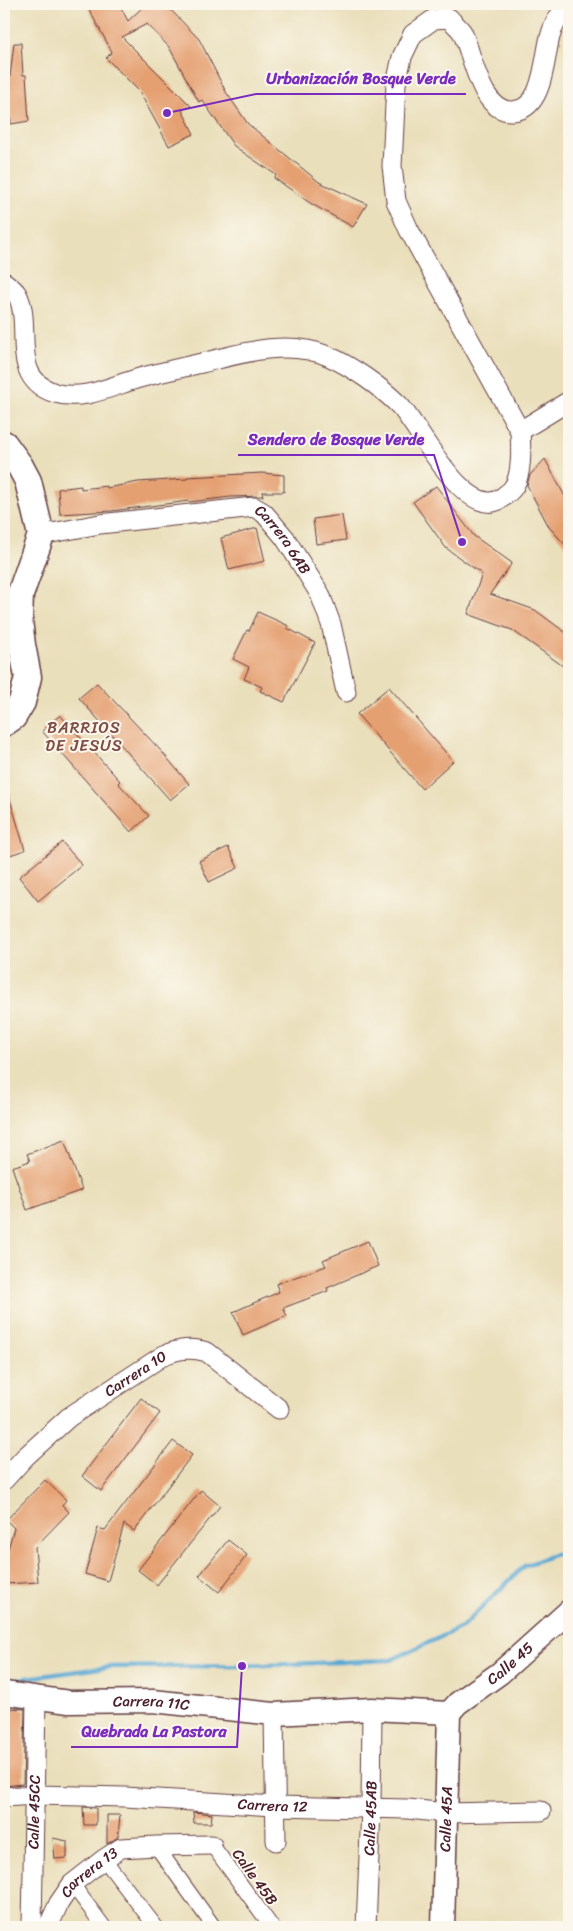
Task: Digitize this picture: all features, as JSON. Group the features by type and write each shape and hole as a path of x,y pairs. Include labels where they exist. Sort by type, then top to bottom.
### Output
{"main road":[{"path":"4,444 28,480 40,535 20,595 22,645 28,677 22,702 13,716 4,723"}],"street":[{"path":"4,282 17,293 22,313 23,348 29,372 41,386 69,395 88,394 162,372 244,352 297,349 327,356 364,377 400,406 445,470 467,493 484,501 498,501 513,489 519,472 522,450 520,430 409,230 396,202 392,166 396,84 402,57 413,34 434,19 449,18 461,30 472,55 481,87 495,106 512,111 523,108 533,98 542,82 550,36 559,14 568,4"},
{"path":"520,430 569,401"},
{"name":"Carrera 6AB","path":"40,535 138,520 254,507 264,513 285,538 320,594 331,624 346,692"},
{"name":"Carrera 10","path":"4,1480 69,1417 164,1355 180,1349 193,1348 207,1352 278,1410"},
{"name":"Calle 45","path":"449,1713 458,1703 500,1674 569,1612"},
{"name":"Carrera 11C","path":"4,1693 69,1702 153,1702 274,1714 372,1709 449,1713"},
{"name":"Calle 45CC","path":"36,1698 36,1795 45,1926"},
{"name":"Calle 45AB","path":"366,1927 371,1809 372,1709"},
{"name":"Calle 45A","path":"443,1927 449,1713"},
{"path":"274,1714 276,1841"},
{"name":"Carrera 12","path":"4,1796 125,1797 275,1806 408,1809 446,1813 541,1810"},
{"name":"Carrera 13","path":"45,1926 72,1884 121,1848 212,1845"},
{"name":"Calle 45B","path":"212,1845 272,1927"},
{"path":"156,1846 214,1927"},
{"path":"104,1859 156,1927"},
{"path":"72,1884 104,1927"}],"building":[{"path":"86,4 119,4 128,21 146,4 165,4 199,39 226,92 248,124 319,182 367,204 353,227 310,203 274,178 276,175 234,146 202,100 199,102 169,47 147,24 122,37 191,106 182,110 194,134 169,146 139,91 106,58 112,52"},
{"path":"14,43 21,43 23,75 26,75 29,121 11,124 7,76 10,77"},
{"path":"545,459 569,504 569,549 549,527 527,485 530,475"},
{"path":"262,473 284,475 284,492 262,492 263,496 231,497 111,511 60,514 58,489 81,486 81,489 107,486 107,488 138,482 187,479 187,477"},
{"path":"436,486 474,536 512,563 490,594 535,610 569,635 569,658 563,666 512,630 468,614 482,574 446,548 413,502"},
{"path":"342,515 346,540 316,544 313,519"},
{"path":"257,528 265,561 229,570 221,538"},
{"path":"258,612 289,626 287,628 315,643 284,702 260,691 262,687 244,679 249,667 233,659"},
{"path":"97,683 162,752 189,784 170,800 79,698"},
{"path":"389,687 453,761 422,789 357,714"},
{"path":"60,715 149,816 131,832 42,731"},
{"path":"7,789 25,850 4,857 4,790"},
{"path":"62,842 82,865 38,901 19,877"},
{"path":"228,847 238,868 209,882 199,861"},
{"path":"64,1140 82,1190 27,1210 12,1167 30,1161 27,1154"},
{"path":"368,1241 378,1266 327,1288 328,1291 283,1308 287,1316 243,1335 233,1312 279,1292 276,1284 326,1266 323,1260"},
{"path":"141,1398 160,1413 101,1491 82,1476"},
{"path":"173,1441 192,1455 134,1531 124,1524 108,1581 85,1574 98,1528 105,1530"},
{"path":"45,1480 66,1500 62,1505 69,1512 35,1547 38,1582 4,1584 4,1550 8,1549 14,1528 6,1520"},
{"path":"201,1490 220,1506 157,1585 138,1570"},
{"path":"228,1540 247,1555 219,1592 199,1576"},
{"path":"4,1708 25,1709 23,1784 4,1786"},
{"path":"83,1807 96,1808 96,1825 84,1825"},
{"path":"193,1812 212,1814 211,1823 194,1823"},
{"path":"107,1815 120,1815 118,1837 107,1844"},
{"path":"53,1838 67,1841 67,1858 55,1859"}],"waterway":[{"path":"4,1681 109,1667 242,1666 391,1660 462,1627 524,1566 569,1549"}],"place":[{"name":"Urbanización Bosque Verde","path":"167,113"},
{"name":"Sendero de Bosque Verde","path":"462,542"},
{"name":"Quebrada La Pastora","path":"242,1666"}],"district":[{"name":"BARRIOS DE JESÚS","path":"84,736"}]}
